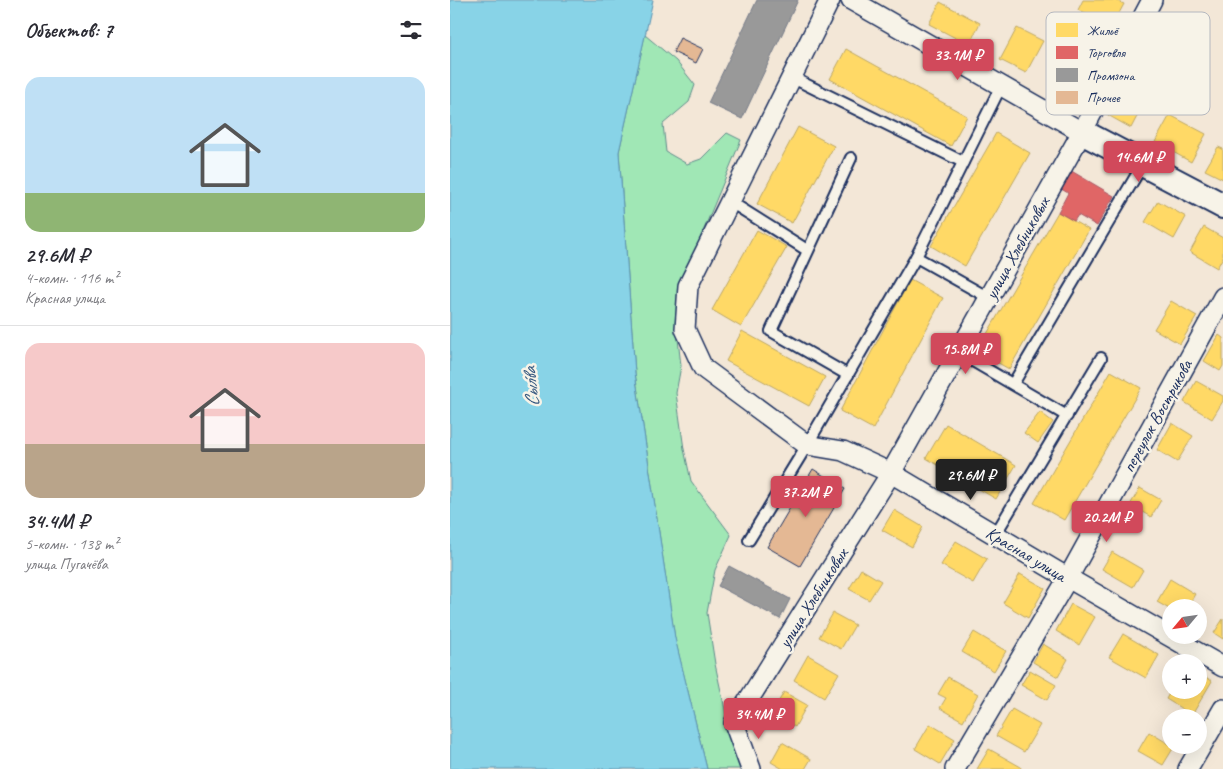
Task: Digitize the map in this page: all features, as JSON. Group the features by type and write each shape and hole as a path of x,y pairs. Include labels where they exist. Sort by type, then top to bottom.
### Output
{"street":[{"path":"729,201 830,0"},
{"path":"851,0 1046,112"},
{"name":"улица Хлебниковых","path":"1146,12 1152,0"},
{"path":"1052,115 1223,206"},
{"name":"улица Хлебниковых","path":"751,769 734,723 891,473 1091,115"},
{"name":"Красная улица","path":"729,201 688,286 685,329 703,368 807,445 843,451 891,473 1223,667"},
{"name":"переулок Вострикова","path":"955,769 1068,578 1223,297"},
{"path":"1188,769 1223,709"}],"lane":[{"path":"791,77 963,162"},
{"path":"749,540 807,445 916,257 1001,86"},
{"path":"848,375 771,331 851,158"},
{"path":"1013,384 1143,164"},
{"path":"729,201 807,250"},
{"path":"916,257 989,298"},
{"path":"958,353 1067,416"},
{"path":"995,535 1101,358"}],"green space":[{"path":"645,35 676,61 695,85 689,102 663,124 666,152 687,164 701,159 727,133 741,140 685,275 676,321 681,366 676,393 684,449 691,481 731,535 715,570 707,613 715,664 735,755 740,769 707,769 675,639 635,373 619,152"}],"water":[{"name":"Сы́лва","path":"450,0 653,0 619,152 635,373 675,638 707,769 450,769"}],"building: Жильё":[{"path":"1083,0 1115,0 1124,4 1120,12 1082,12 1078,10"},
{"path":"940,2 980,23 969,45 929,24"},
{"path":"1017,28 1043,41 1026,73 1000,60"},
{"path":"846,49 967,116 951,146 830,79"},
{"path":"1108,115 1138,115 1131,128"},
{"path":"1170,115 1206,134 1191,162 1155,142"},
{"path":"798,127 834,146 792,223 757,204"},
{"path":"996,133 1030,153 965,266 931,246"},
{"path":"1218,147 1223,149 1223,179 1205,170"},
{"path":"1158,201 1186,217 1174,239 1145,222"},
{"path":"1058,212 1089,230 1009,369 977,351"},
{"path":"1204,227 1223,238 1223,257 1217,268 1190,252"},
{"path":"757,230 787,247 741,327 712,310"},
{"path":"910,280 943,298 873,429 840,411"},
{"path":"1171,301 1197,316 1180,344 1154,329"},
{"path":"742,331 825,377 809,406 726,361"},
{"path":"1219,335 1223,338 1223,366 1220,371 1204,361"},
{"path":"1111,371 1141,388 1064,520 1034,503"},
{"path":"1196,381 1223,396 1223,401 1212,419 1184,402"},
{"path":"1040,412 1053,422 1038,443 1024,433"},
{"path":"1172,423 1193,436 1177,462 1157,450"},
{"path":"946,424 1016,465 996,499 926,458"},
{"path":"1140,488 1161,500 1151,517 1130,505"},
{"path":"894,510 923,527 912,547 882,530"},
{"path":"956,541 987,559 973,583 941,565"},
{"path":"1112,552 1143,570 1133,587 1102,569"},
{"path":"861,569 881,581 869,600 849,589"},
{"path":"1020,574 1045,588 1028,618 1003,603"},
{"path":"1170,579 1195,594 1192,599 1162,599 1162,605 1157,602"},
{"path":"1071,604 1095,617 1079,645 1056,631"},
{"path":"833,613 855,625 841,649 819,637"},
{"path":"1223,619 1223,639 1214,633"},
{"path":"974,632 1006,651 994,671 962,652"},
{"path":"1123,634 1159,655 1146,678 1109,657"},
{"path":"1043,644 1068,659 1058,677 1033,662"},
{"path":"808,655 839,673 824,698 794,680"},
{"path":"1030,670 1056,685 1047,700 1021,685"},
{"path":"948,677 978,694 963,721 940,708 946,698 938,694"},
{"path":"1207,678 1212,681 1207,690"},
{"path":"784,692 807,705 795,727 772,713"},
{"path":"1166,699 1201,699 1196,709 1182,709"},
{"path":"1012,709 1040,725 1024,752 996,736"},
{"path":"930,724 955,739 940,764 915,749"},
{"path":"1149,732 1162,740 1162,754 1170,754 1163,765 1138,751"},
{"path":"782,742 811,759 805,769 783,769 771,762"},
{"path":"989,749 1021,767 1020,769 977,769"}],"building: Торговля":[{"path":"1068,169 1114,196 1097,226 1078,215 1074,221 1058,212 1068,193 1058,187"}],"building: Промзона":[{"path":"757,0 798,0 742,119 708,103"},
{"path":"729,566 790,599 780,619 718,586"}],"building: Прочее":[{"path":"680,38 703,49 696,63 673,52"},
{"path":"813,469 845,489 800,566 767,547"}]}
